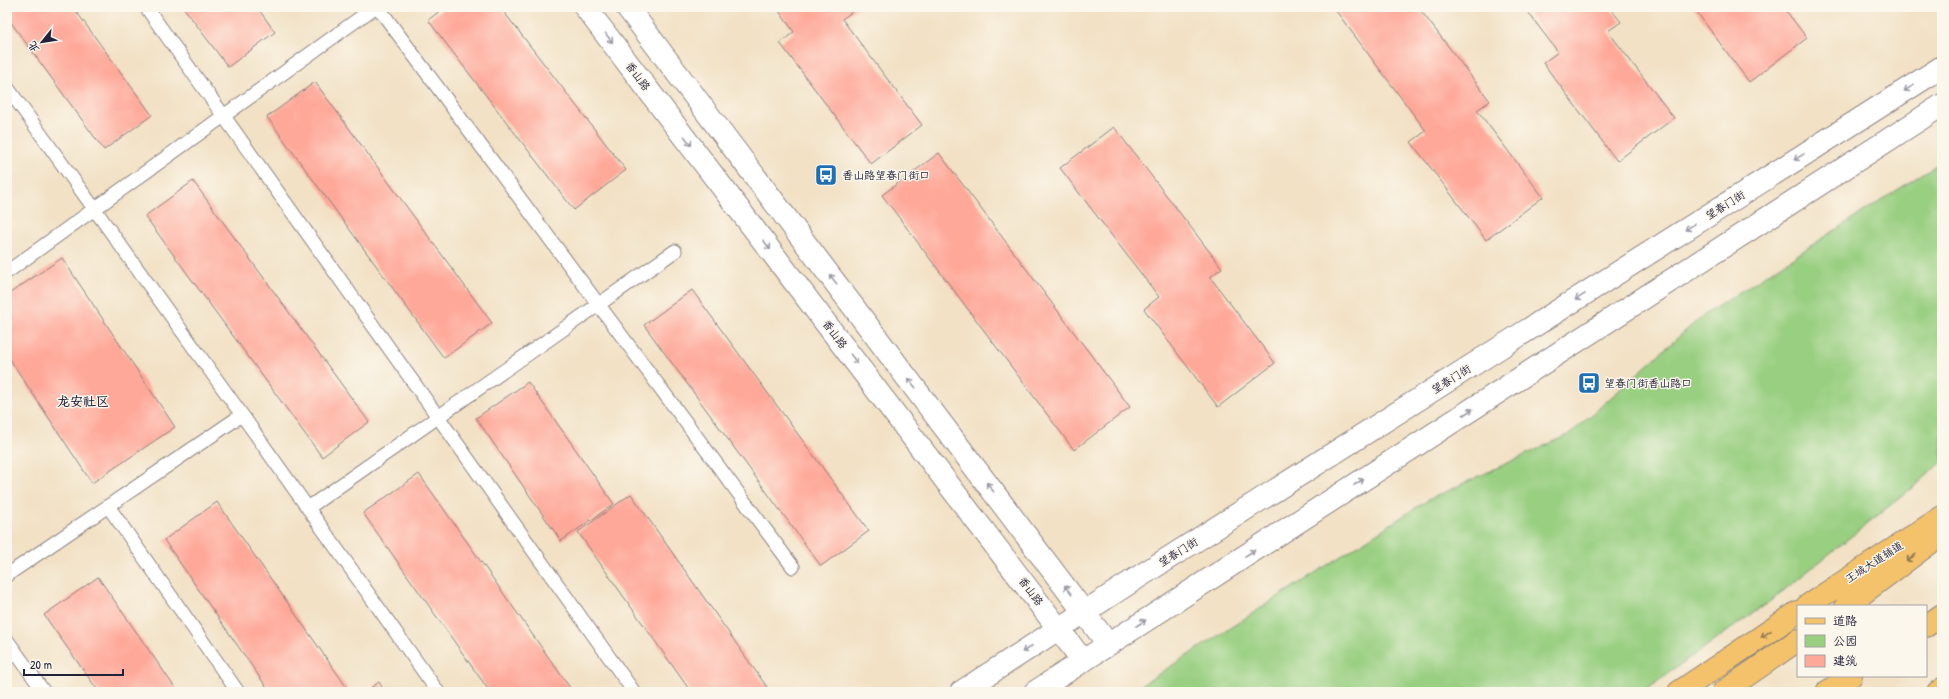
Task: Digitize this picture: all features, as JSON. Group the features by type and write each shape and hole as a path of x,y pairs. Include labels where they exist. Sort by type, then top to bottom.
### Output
{"main road":[{"name":"王城大道辅道","path":"1809,605 1942,517"},
{"path":"1847,605 1942,534"},
{"path":"1679,692 1797,613"},
{"path":"1927,625 1942,615"},
{"path":"1723,692 1797,641"},
{"path":"1827,692 1850,677"},
{"path":"1938,692 1942,690"}],"street":[{"name":"香山路","path":"585,7 1083,661"},
{"path":"627,7 1108,644"},
{"name":"望春门街","path":"961,692 1084,612 1942,67"},
{"path":"1035,692 1942,105"}],"lane":[{"path":"146,7 439,416 634,692"},
{"path":"7,272 376,7 793,567"},
{"path":"7,87 438,692"},
{"path":"308,508 675,251"},
{"path":"7,575 242,415"},
{"path":"108,506 238,692"},
{"path":"7,640 44,692"}],"green space":[{"path":"1942,161 1942,462 1923,479 1773,599 1642,692 1131,692 1428,500 1570,434 1701,317"}],"building":[{"path":"7,7 73,7 152,115 104,150 7,17"},
{"path":"183,7 257,7 275,32 228,67"},
{"path":"445,7 500,7 626,170 574,210 428,20"},
{"path":"776,7 859,7 842,19 922,125 871,164 780,43 794,32"},
{"path":"1333,7 1418,7 1490,101 1477,110 1543,197 1486,240 1411,142 1426,131"},
{"path":"1524,7 1609,7 1621,22 1608,31 1674,118 1617,161 1543,63 1558,52"},
{"path":"1693,7 1783,7 1807,38 1749,82"},
{"path":"315,82 492,323 444,358 267,117"},
{"path":"1114,127 1222,268 1210,277 1275,363 1218,407 1144,309 1159,297 1060,168"},
{"path":"939,153 1130,407 1074,450 882,195"},
{"path":"193,181 369,422 322,457 145,216"},
{"path":"62,258 175,427 92,483 7,355 7,295"},
{"path":"692,290 869,531 821,566 644,325"},
{"path":"528,382 614,504 561,541 476,418"},
{"path":"419,474 573,692 490,692 363,513"},
{"path":"631,494 769,690 766,692 691,692 578,532"},
{"path":"217,502 350,692 270,692 164,540"},
{"path":"98,577 178,692 99,692 44,615"},
{"path":"379,682 385,692 365,692"}],"place":[{"name":"香山路望春门街口","path":"826,175"},
{"name":"望春门街香山路口","path":"1589,383"}],"district":[{"name":"龙安社区","path":"83,401"}]}
